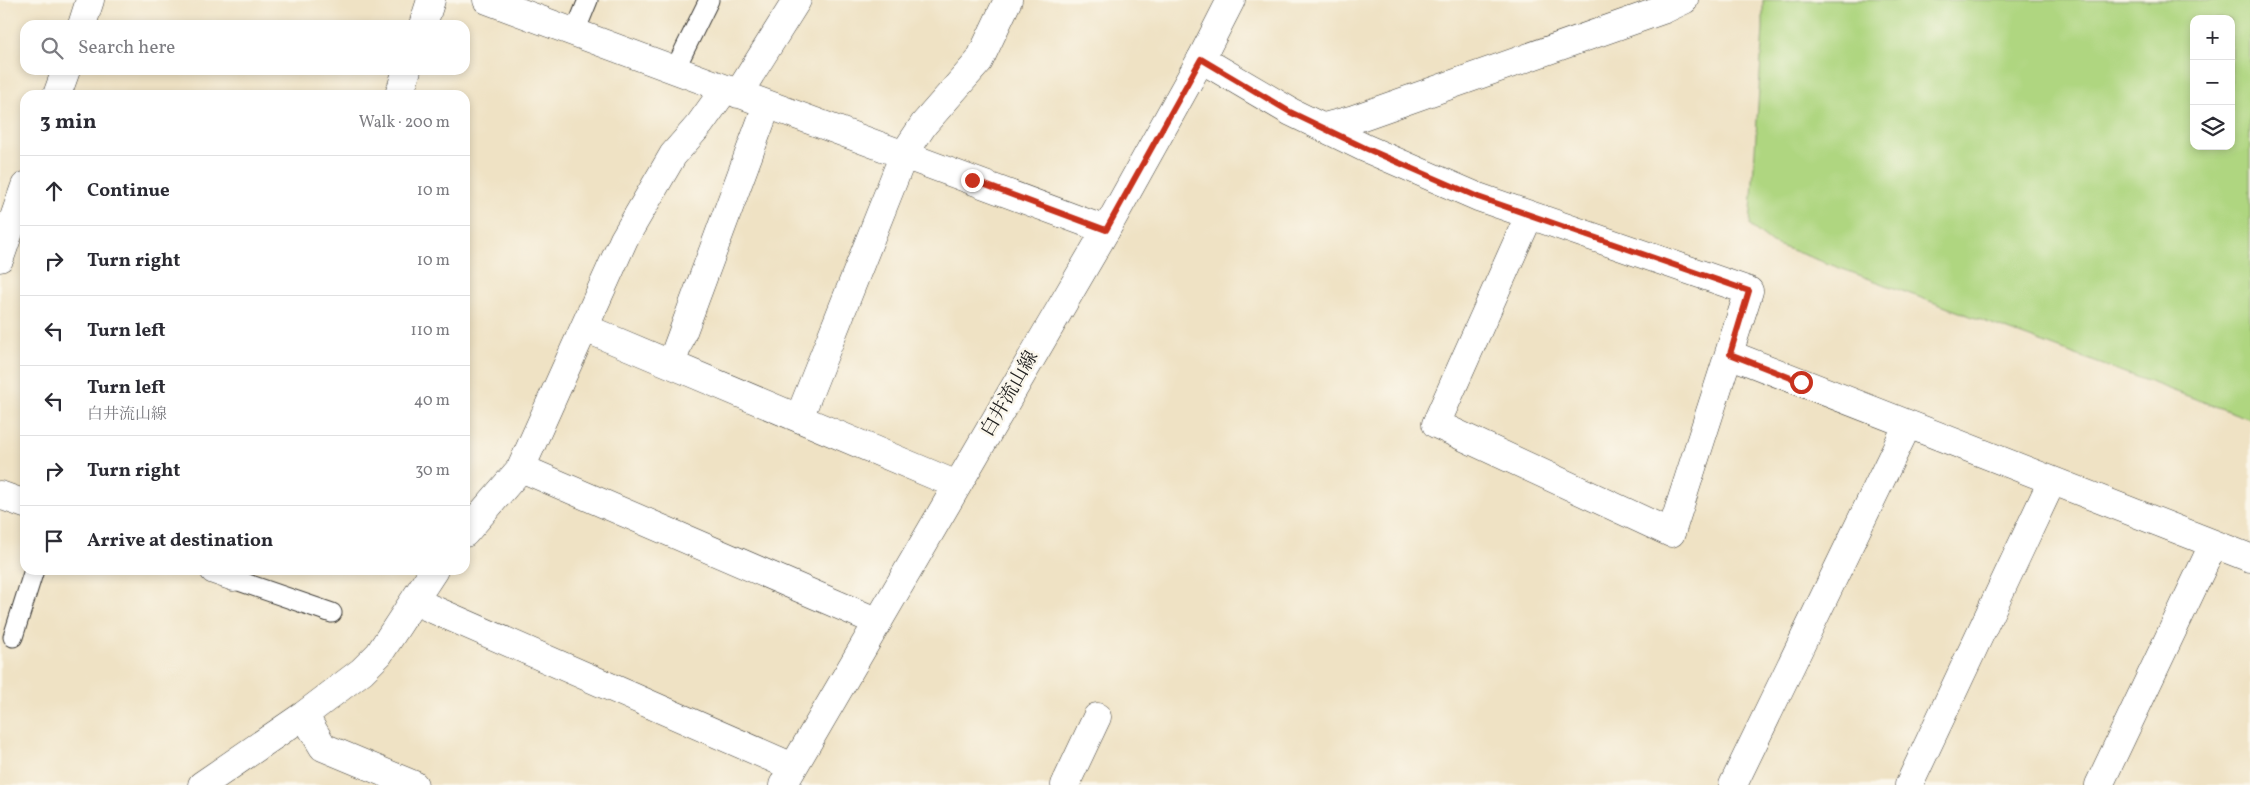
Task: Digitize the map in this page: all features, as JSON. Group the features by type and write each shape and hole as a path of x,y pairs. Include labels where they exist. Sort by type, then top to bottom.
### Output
{"street":[{"path":"84,20 90,0"},
{"path":"424,20 431,0"},
{"path":"487,0 517,5 575,32 674,71 904,154 1106,230"},
{"path":"470,527 521,468 624,238 673,155 731,91 797,0"},
{"path":"800,418 904,154 924,124 979,62 1008,0"},
{"name":"白井流山線","path":"788,776 1106,230 1201,59 1231,0"},
{"path":"1324,128 1647,15 1684,0"},
{"path":"1201,59 1290,112 1478,197 1749,291 1671,534 1436,424 1529,216"},
{"path":"59,90 64,75"},
{"path":"401,90 405,75"},
{"path":"671,364 767,105"},
{"path":"0,258 20,200"},
{"path":"585,328 958,485"},
{"path":"1730,354 2250,558"},
{"path":"1733,785 1908,424"},
{"path":"521,468 878,622"},
{"path":"1908,785 2052,481"},
{"path":"0,495 20,502"},
{"path":"2099,785 2213,544"},
{"path":"202,785 304,715 362,671 380,654 431,575"},
{"path":"414,601 788,776"},
{"path":"304,715 323,747 414,785"},
{"path":"1065,785 1097,717"}],"lane":[{"path":"575,32 588,0"},
{"path":"674,71 709,0"},
{"path":"13,637 32,575"},
{"path":"231,575 236,580 332,613"}],"green space":[{"path":"1763,0 2250,0 2250,419 1772,243 1750,226 1763,29"}],"route":[{"path":"972,180 1106,230 1201,59 1290,112 1365,148 1478,197 1749,291 1730,354 1801,382"}]}
